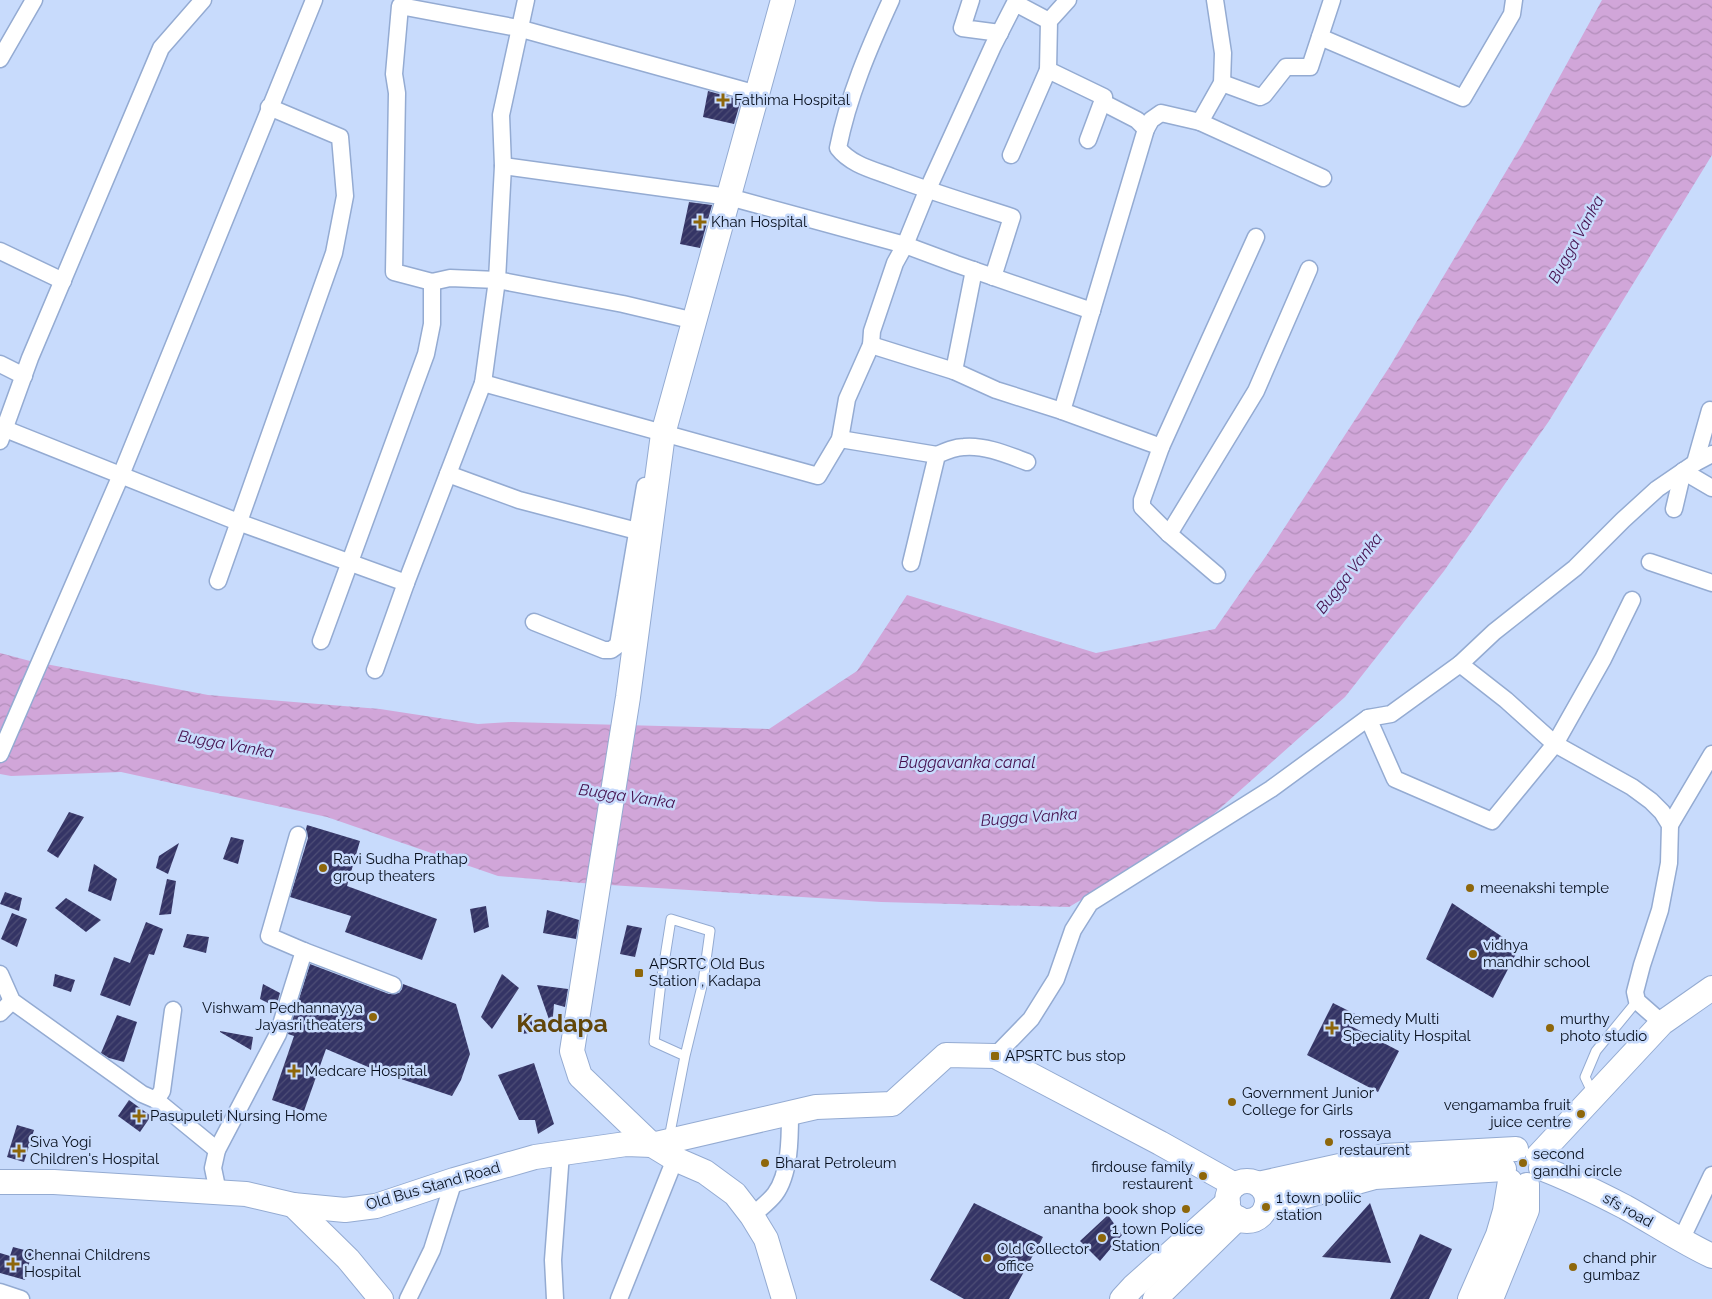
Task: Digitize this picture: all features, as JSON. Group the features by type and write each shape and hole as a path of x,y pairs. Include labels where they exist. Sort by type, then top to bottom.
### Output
{"main road":[{"path":"783,0 695,321 660,432 628,697 572,1051 580,1076 665,1148 816,1107 892,1104 946,1055 996,1056 1137,1131 1233,1197 1252,1220 1258,1218 1266,1207 1266,1194 1258,1184 1246,1181 1233,1197 1155,1299"},
{"path":"1470,1299 1498,1235 1505,1211 1524,1172 1662,1023 1712,988"},
{"name":"Old Bus Stand Road","path":"0,1182 54,1182 246,1194 293,1205 345,1210 376,1206 454,1180 535,1157 626,1144 665,1148 705,1172 735,1194 752,1216 766,1239 784,1299"},
{"name":"sfs road","path":"1258,1184 1385,1156 1529,1149 1524,1172 1564,1177 1625,1207 1712,1256"},
{"path":"1266,1207 1375,1177 1524,1172"},
{"path":"1491,1299 1528,1210 1524,1172"},
{"path":"1122,1299 1233,1197"},
{"path":"293,1205 348,1258 381,1299"}],"street":[{"path":"0,59 34,0"},
{"path":"203,0 161,48 2,432 121,475 238,522 406,583"},
{"path":"0,754 121,475 314,0"},
{"path":"375,670 406,583 483,383 497,280 503,166 501,115 518,28 526,0"},
{"path":"891,0 870,47 844,119 838,148 843,154 858,164 927,191 1012,217 993,277"},
{"path":"971,0 962,28 1000,33"},
{"path":"1011,155 1048,70 1050,20 1068,0"},
{"path":"1200,122 1222,83 1223,53 1215,0"},
{"path":"1222,83 1258,97 1262,96 1286,67 1310,67 1332,0"},
{"path":"1320,37 1463,98 1512,14 1514,0"},
{"path":"483,383 818,476 840,438 847,399 872,346 872,331 892,272 927,191 1015,3 1050,20"},
{"path":"695,321 623,304 497,280 450,278 432,282 394,272 397,93 394,74 400,6 518,28 757,94"},
{"path":"1048,70 1104,97 1088,140"},
{"path":"1102,102 1138,120 1146,129"},
{"path":"218,581 334,253 345,196 340,137 269,108"},
{"path":"1062,411 1146,129 1151,120 1161,113 1200,122 1323,178"},
{"path":"503,166 729,197 905,245 1092,310"},
{"path":"1217,575 1169,534 1144,509 1142,504 1161,448 1256,238"},
{"path":"0,251 63,281"},
{"path":"1169,534 1256,391 1310,269"},
{"path":"954,371 974,270"},
{"path":"321,641 426,354 432,324 432,282"},
{"path":"872,346 954,371 996,390 1062,411 1161,448"},
{"path":"0,364 24,376"},
{"path":"1674,509 1710,410"},
{"path":"534,622 604,650 612,650 618,646 637,531 660,432"},
{"path":"840,438 937,455 953,448 966,446 996,451 1028,462"},
{"path":"996,1056 1032,1019 1056,978 1073,930 1090,903 1272,789 1368,718 1391,714 1460,664 1494,632 1581,562 1657,489 1712,454"},
{"path":"911,563 937,455"},
{"path":"1689,467 1712,488"},
{"path":"448,474 519,500 637,531"},
{"path":"1650,562 1712,584"},
{"path":"1368,718 1394,779 1492,821 1555,744 1603,659 1632,600"},
{"path":"1460,664 1506,700 1555,744 1651,801 1662,812 1670,825"},
{"path":"1662,1023 1638,1001 1635,992 1660,910 1669,863 1670,825 1712,754"},
{"path":"298,835 269,936 393,985"},
{"path":"218,1192 213,1168 217,1150 278,1034 304,951"},
{"path":"0,974 12,1001 142,1094 156,1100 217,1150"},
{"path":"0,1013 12,1001"},
{"path":"156,1100 162,1091 173,1010"},
{"path":"752,1216 776,1193 783,1176 790,1144 790,1113"},
{"path":"619,1299 665,1148"},
{"path":"555,1299 553,1260 561,1153"},
{"path":"1681,1240 1712,1175"},
{"path":"408,1299 432,1250 454,1180"},
{"path":"0,1292 21,1299"}],"lane":[{"path":"665,1148 703,982 710,931 671,919 654,1042 685,1056"},
{"path":"1594,1096 1585,1077 1596,1051 1638,1001"}],"water":[{"name":"Buggavanka canal","path":"1602,0 1712,0 1712,155 1549,421 1444,571 1345,697 1189,836 1069,907 881,902 498,876 327,817 121,772 11,776 0,774 0,653 30,661 208,695 380,709 478,724 511,722 769,729 857,671 907,595 1096,653 1215,629 1266,556 1390,366 1523,143"}],"building":[{"path":"708,91 741,100 734,124 703,117"},
{"path":"689,202 712,205 700,248 680,244"},
{"path":"69,812 84,817 58,858 47,851"},
{"path":"307,825 360,841 347,886 437,919 422,960 345,932 351,916 290,897 308,838"},
{"path":"231,837 244,840 238,864 223,859"},
{"path":"179,843 168,874 156,868 159,856"},
{"path":"94,864 117,879 111,901 88,891"},
{"path":"167,879 176,881 171,914 159,915"},
{"path":"5,892 22,898 19,911 0,904"},
{"path":"66,898 101,920 86,932 55,908"},
{"name":"vidhya mandhir school","path":"1452,903 1519,948 1493,998 1426,959"},
{"path":"486,906 489,927 474,933 470,909"},
{"path":"547,910 579,920 576,939 543,933"},
{"path":"12,913 27,919 17,947 1,939"},
{"path":"146,922 163,929 154,955 149,954 130,1006 100,995 114,957 130,963"},
{"path":"627,925 642,928 635,957 620,954"},
{"path":"187,934 209,937 206,953 183,947"},
{"name":"Vishwam Pedhannayya Jayasri theaters","path":"310,964 389,994 399,993 403,984 456,1004 470,1054 461,1080 452,1096 380,1072 326,1049 304,1111 272,1100 294,1036 288,1034"},
{"path":"55,974 75,980 71,992 53,986"},
{"path":"502,974 519,988 492,1029 481,1017"},
{"path":"263,984 280,993 276,1007 260,999"},
{"path":"537,985 568,989 565,1007 554,1004 552,1028"},
{"path":"1333,1003 1355,1014 1349,1025 1399,1051 1378,1092 1307,1055"},
{"path":"531,1013 533,1033 520,1034 518,1014"},
{"path":"117,1015 137,1022 124,1062 109,1058 101,1053"},
{"path":"220,1032 253,1037 251,1050"},
{"path":"534,1063 554,1124 538,1134 535,1120 519,1120 498,1075"},
{"path":"129,1100 151,1116 140,1132 118,1116"},
{"path":"17,1125 34,1130 24,1162 7,1157"},
{"name":"Old Collector office","path":"974,1203 1043,1237 1009,1299 964,1299 930,1280"},
{"path":"1370,1203 1391,1263 1322,1257"},
{"name":"1 town Police Station","path":"1108,1215 1122,1235 1100,1261 1080,1241"},
{"path":"1420,1234 1452,1249 1429,1299 1390,1299"},
{"path":"13,1247 32,1252 25,1280 0,1273 0,1253 10,1256"}],"place":[{"name":"Fathima Hospital","path":"723,100"},
{"name":"Khan Hospital","path":"700,222"},
{"name":"Ravi Sudha Prathap group theaters","path":"323,868"},
{"name":"meenakshi temple","path":"1470,888"},
{"name":"vidhya mandhir school","path":"1473,954"},
{"name":"APSRTC Old Bus Station , Kadapa","path":"639,973"},
{"name":"Vishwam Pedhannayya Jayasri theaters","path":"373,1017"},
{"name":"Remedy Multi Speciality Hospital","path":"1332,1028"},
{"name":"murthy photo studio","path":"1550,1028"},
{"name":"APSRTC bus stop","path":"995,1056"},
{"name":"Medcare Hospital","path":"294,1071"},
{"name":"Government Junior College for Girls","path":"1232,1102"},
{"name":"vengamamba fruit juice centre","path":"1581,1114"},
{"name":"Pasupuleti Nursing Home","path":"139,1116"},
{"name":"rossaya restaurent","path":"1329,1142"},
{"name":"Siva Yogi Children's Hospital","path":"19,1151"},
{"name":"Bharat Petroleum","path":"765,1163"},
{"name":"second gandhi circle","path":"1523,1163"},
{"name":"firdouse family restaurent","path":"1203,1176"},
{"name":"1 town poliic station","path":"1266,1207"},
{"name":"anantha book shop","path":"1186,1209"},
{"name":"1 town Police Station","path":"1102,1238"},
{"name":"Old Collector office","path":"987,1258"},
{"name":"Chennai Childrens Hospital","path":"13,1264"},
{"name":"chand phir gumbaz","path":"1573,1267"}],"district":[{"name":"Kadapa","path":"562,1023"}],"water label":[{"name":"Bugga Vanka","path":"1576,239"},
{"name":"Bugga Vanka","path":"1349,573"},
{"name":"Bugga Vanka","path":"226,744"},
{"name":"Bugga Vanka","path":"627,796"},
{"name":"Bugga Vanka","path":"1029,817"}]}
